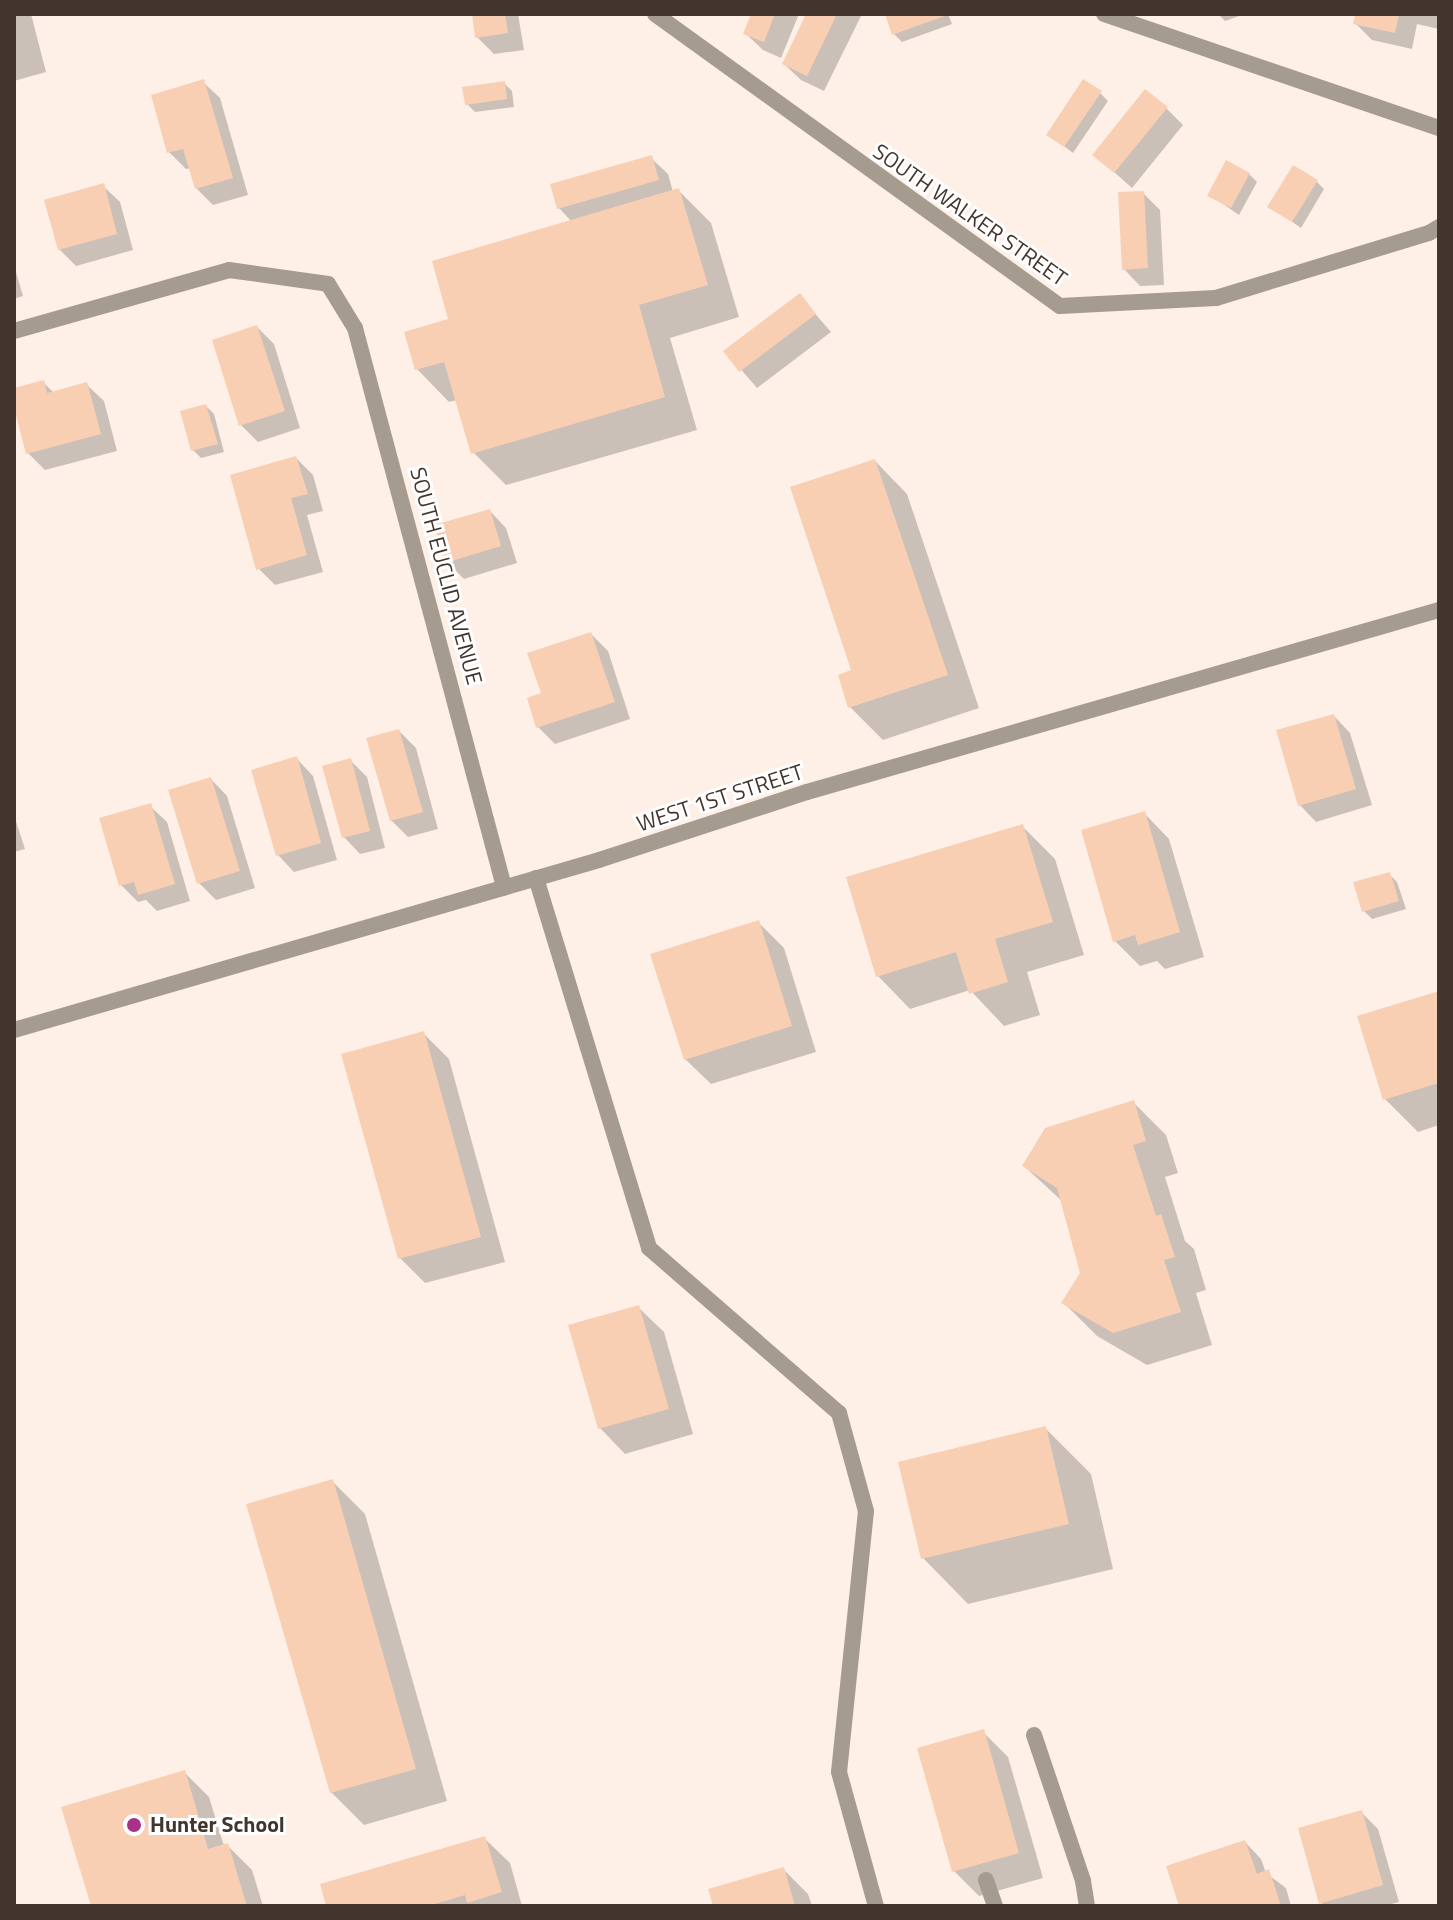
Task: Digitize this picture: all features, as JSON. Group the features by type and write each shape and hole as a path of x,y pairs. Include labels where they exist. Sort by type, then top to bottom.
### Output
{"street":[{"name":"SOUTH WALKER STREET","path":"655,14 1060,306 1216,298 1429,233 1439,227"},
{"path":"1104,14 1439,128"},
{"name":"SOUTH EUCLID AVENUE","path":"14,331 229,270 328,284 355,328 504,887"},
{"name":"WEST 1ST STREET","path":"14,1030 536,878 807,792 1439,610"},
{"path":"536,878 649,1248 839,1413 866,1511 839,1772 876,1906"},
{"path":"1034,1735 1083,1881 1087,1906"},
{"path":"986,1880 995,1906"}],"building":[{"path":"472,14 505,14 508,33 475,38"},
{"path":"751,14 775,14 764,42 743,34"},
{"path":"806,14 837,14 807,76 782,64"},
{"path":"885,14 950,14 892,35"},
{"path":"1355,14 1399,14 1395,33 1353,24"},
{"path":"204,79 233,178 195,189 183,149 167,153 151,95"},
{"path":"1083,79 1102,91 1064,147 1046,135"},
{"path":"505,81 507,99 465,105 462,87"},
{"path":"1145,89 1168,107 1114,173 1092,155"},
{"path":"652,155 659,180 557,209 550,184"},
{"path":"1226,160 1250,173 1231,208 1207,196"},
{"path":"1293,165 1318,180 1292,222 1267,207"},
{"path":"104,183 117,234 58,250 44,200"},
{"path":"679,188 708,285 639,305 665,397 471,454 444,362 415,370 404,332 448,319 432,261"},
{"path":"1144,191 1148,268 1122,270 1118,192"},
{"path":"800,293 816,314 739,372 723,351"},
{"path":"257,325 285,411 239,426 212,340"},
{"path":"44,380 47,393 87,382 101,434 26,454 14,408 14,388"},
{"path":"206,404 218,444 191,451 180,411"},
{"path":"296,456 308,494 291,498 307,555 256,570 230,475"},
{"path":"875,459 948,675 848,708 838,675 851,670 790,487"},
{"path":"490,509 501,546 445,563 434,525"},
{"path":"591,632 615,702 536,728 527,698 541,693 527,653"},
{"path":"1334,714 1356,789 1298,806 1276,730"},
{"path":"399,729 423,812 390,821 366,738"},
{"path":"297,756 321,843 276,856 251,770"},
{"path":"351,758 370,831 342,838 322,766"},
{"path":"211,777 240,871 197,884 168,790"},
{"path":"151,803 175,884 138,895 134,882 119,886 99,818"},
{"path":"1145,811 1180,932 1138,945 1135,935 1113,942 1081,830"},
{"path":"1023,824 1053,922 995,939 1008,982 969,994 956,952 876,977 846,877"},
{"path":"1390,872 1399,901 1362,912 1353,882"},
{"path":"759,920 792,1026 684,1060 650,954"},
{"path":"1439,991 1439,1083 1383,1100 1357,1016"},
{"path":"424,1031 481,1237 398,1259 341,1054"},
{"path":"1134,1100 1146,1141 1133,1145 1156,1216 1161,1214 1175,1257 1164,1260 1181,1312 1113,1333 1061,1303 1080,1273 1057,1188 1022,1166 1045,1128"},
{"path":"639,1305 669,1409 598,1429 568,1325"},
{"path":"1046,1426 1069,1524 921,1559 898,1462"},
{"path":"333,1479 416,1769 330,1793 246,1504"},
{"path":"984,1729 1019,1853 952,1872 917,1748"},
{"name":"Hunter School","path":"185,1770 208,1849 228,1843 247,1906 91,1906 61,1807"},
{"path":"1362,1810 1383,1885 1319,1904 1298,1828"},
{"path":"485,1836 502,1892 467,1903 465,1895 428,1906 326,1906 320,1884"},
{"path":"1245,1840 1257,1874 1269,1869 1281,1906 1179,1906 1166,1866"},
{"path":"784,1867 795,1906 713,1906 708,1889"}],"place":[{"name":"Hunter School","path":"134,1825"}]}
